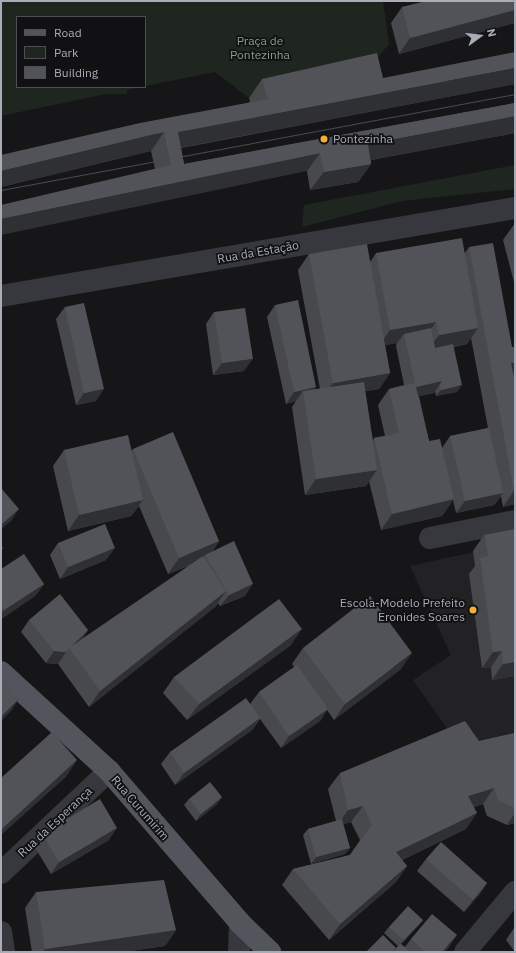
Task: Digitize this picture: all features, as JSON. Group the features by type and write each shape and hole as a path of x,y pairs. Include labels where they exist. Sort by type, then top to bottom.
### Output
{"main road":[{"name":"Rua Curumirim","path":"1,672 108,772 240,923 270,952"}],"street":[{"name":"Rua da Estação","path":"1,296 515,208"},
{"path":"430,538 515,521"},
{"name":"Rua da Esperança","path":"1,873 108,772"},
{"path":"466,952 515,892"},
{"path":"239,952 240,923"},
{"path":"1,932 4,952"}],"shaded area":[{"name":"Escola-Modelo Prefeito Eronides Soares","path":"515,543 515,746 467,757 413,680 451,655 410,566"}],"green space":[{"name":"Praça de Pontezinha","path":"1,1 383,1 389,44 367,71 249,98 215,72 146,86 146,16 16,16 16,88 136,88 127,90 127,94 106,94 1,116"},
{"path":"515,165 515,189 402,201 302,227 304,205"}],"building":[{"path":"426,1 515,1 515,10 410,38 402,7"},
{"path":"515,52 515,68 178,132 184,164 515,103 515,116 368,144 371,164 324,172 320,153 1,219 1,205 171,165 164,132 1,171 1,155 140,123 268,99 262,79 377,53 383,78"},
{"path":"462,238 478,328 439,335 436,322 390,330 376,253"},
{"path":"493,243 512,347 515,347 515,363 511,363 515,382 514,491 469,247"},
{"path":"367,244 390,373 333,383 309,254"},
{"path":"298,300 316,387 294,392 275,305"},
{"path":"84,303 104,389 84,393 65,307"},
{"path":"245,308 253,359 222,363 214,312"},
{"path":"431,328 442,381 416,387 404,334"},
{"path":"453,344 462,385 441,390 440,385 442,381 435,348"},
{"path":"364,382 377,470 316,479 303,391"},
{"path":"415,383 429,441 440,439 454,499 392,514 374,438 399,433 389,389"},
{"path":"489,428 503,493 465,501 450,436"},
{"path":"173,432 219,541 179,558 133,449"},
{"path":"128,435 143,500 79,515 64,450"},
{"path":"1,488 19,509 1,525"},
{"path":"105,524 115,548 68,567 58,543"},
{"path":"515,529 515,662 503,664 502,651 493,652 480,558 488,556 484,535"},
{"path":"234,541 253,584 229,595 205,555"},
{"path":"24,554 44,584 4,610 1,605 1,569"},
{"path":"203,556 226,591 100,691 69,648"},
{"path":"60,594 88,630 66,652 54,651 29,620"},
{"path":"370,596 412,653 345,704 303,648"},
{"path":"279,599 302,629 199,704 174,677"},
{"path":"297,665 328,709 289,736 259,692"},
{"path":"1,675 19,699 1,717"},
{"path":"246,698 260,718 184,773 170,752"},
{"path":"465,721 479,741 515,733 515,808 498,800 494,788 468,796 477,813 396,852 407,866 340,924 293,869 350,855 372,825 363,806 348,810 340,773"},
{"path":"52,732 77,760 1,830 1,778"},
{"path":"210,782 222,797 201,814 189,799"},
{"path":"100,799 117,828 59,862 42,834"},
{"path":"342,819 350,848 316,857 308,829"},
{"path":"441,842 487,883 473,900 426,859"},
{"path":"164,880 176,930 45,949 36,892"},
{"path":"408,906 423,920 404,940 389,927"},
{"path":"432,914 457,935 442,952 426,952 411,939"},
{"path":"383,935 396,948 391,952 366,952"},
{"path":"401,944 410,952 392,952"}],"tram line":[{"path":"1,190 515,94"}],"place":[{"name":"Pontezinha","path":"324,139"},
{"name":"Escola-Modelo Prefeito Eronides Soares","path":"473,610"}]}
